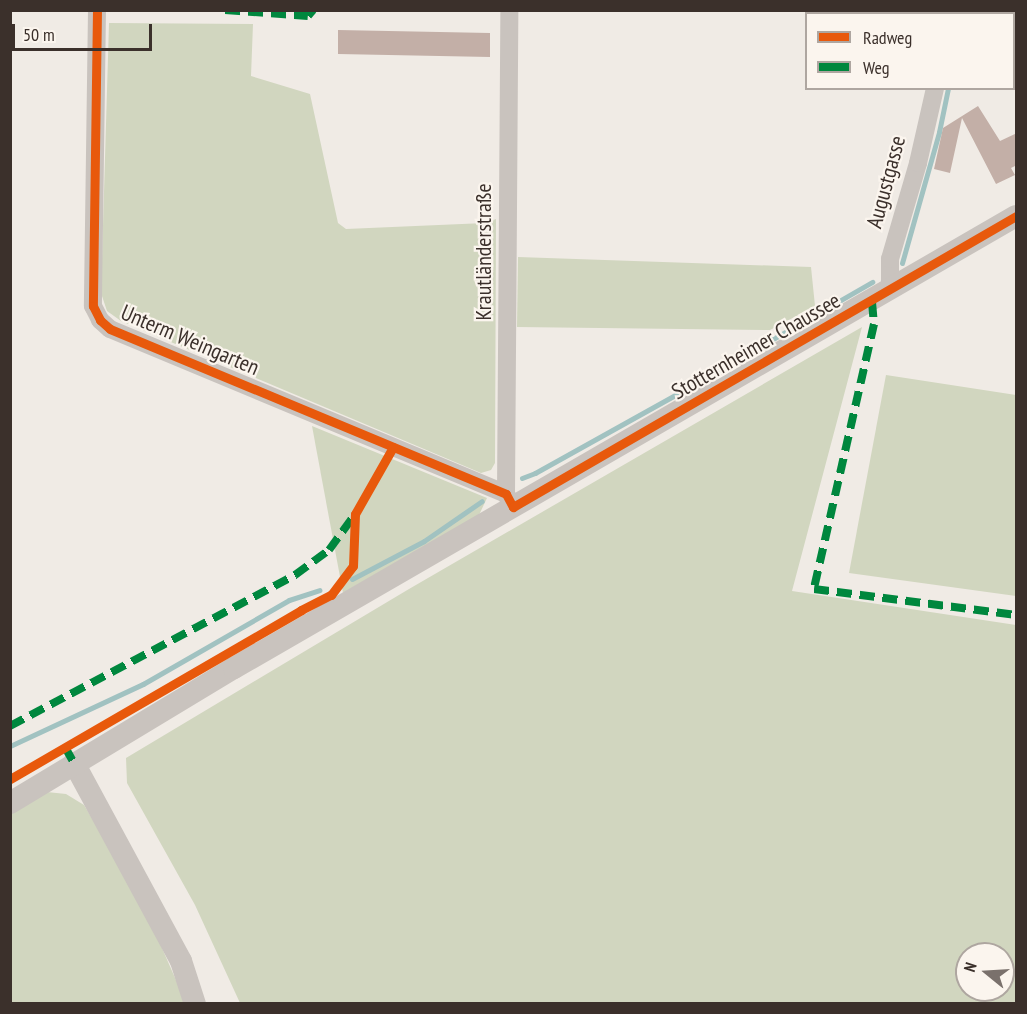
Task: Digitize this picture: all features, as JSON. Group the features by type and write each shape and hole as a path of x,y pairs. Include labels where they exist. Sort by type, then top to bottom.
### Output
{"street":[{"name":"Unterm Weingarten","path":"97,10 93,306 100,320 110,330 510,501"},
{"name":"Krautländerstraße","path":"509,10 510,501"},
{"name":"Augustgasse","path":"894,288 890,280 890,259 918,163 935,90"},
{"name":"Stotternheimer Chaussee","path":"10,803 74,763 465,536 510,501 894,288 1017,216"},
{"path":"74,763 181,961 195,1004"}],"green space":[{"path":"109,23 253,24 251,76 310,94 338,223 346,229 485,223 496,219 495,463 491,470 481,473 121,321 107,311 101,293"},
{"path":"518,257 811,267 815,306 770,330 517,327"},
{"path":"862,327 792,591 1016,625 1016,1003 240,1003 195,905 127,783 126,758 409,589"},
{"path":"886,375 1016,395 1016,596 849,573"},
{"path":"312,426 487,498 479,515 343,593"},
{"path":"47,792 66,794 84,805 141,900 186,1003 11,1004 11,812"}],"building":[{"path":"338,30 490,33 490,57 338,54"},
{"path":"978,106 1000,141 1017,133 1017,165 1011,168 1015,175 996,184 962,118 950,173 934,169 943,128"}],"waterway":[{"path":"902,263 939,132 948,90"},
{"path":"522,478 679,393 872,282"},
{"path":"352,579 424,541 482,501"},
{"path":"10,746 143,684 289,600 319,590"}],"marked path":[{"path":"225,10 308,16 313,10"},
{"path":"872,302 874,324 814,589 1016,615"},
{"path":"10,726 295,575 329,550 353,517"},
{"path":"65,747 74,763"}],"cycle path":[{"path":"97,10 93,306 100,320 110,329 506,494 513,507 1016,216"},
{"path":"10,779 301,610 331,595 353,566 355,514 393,447"}]}
